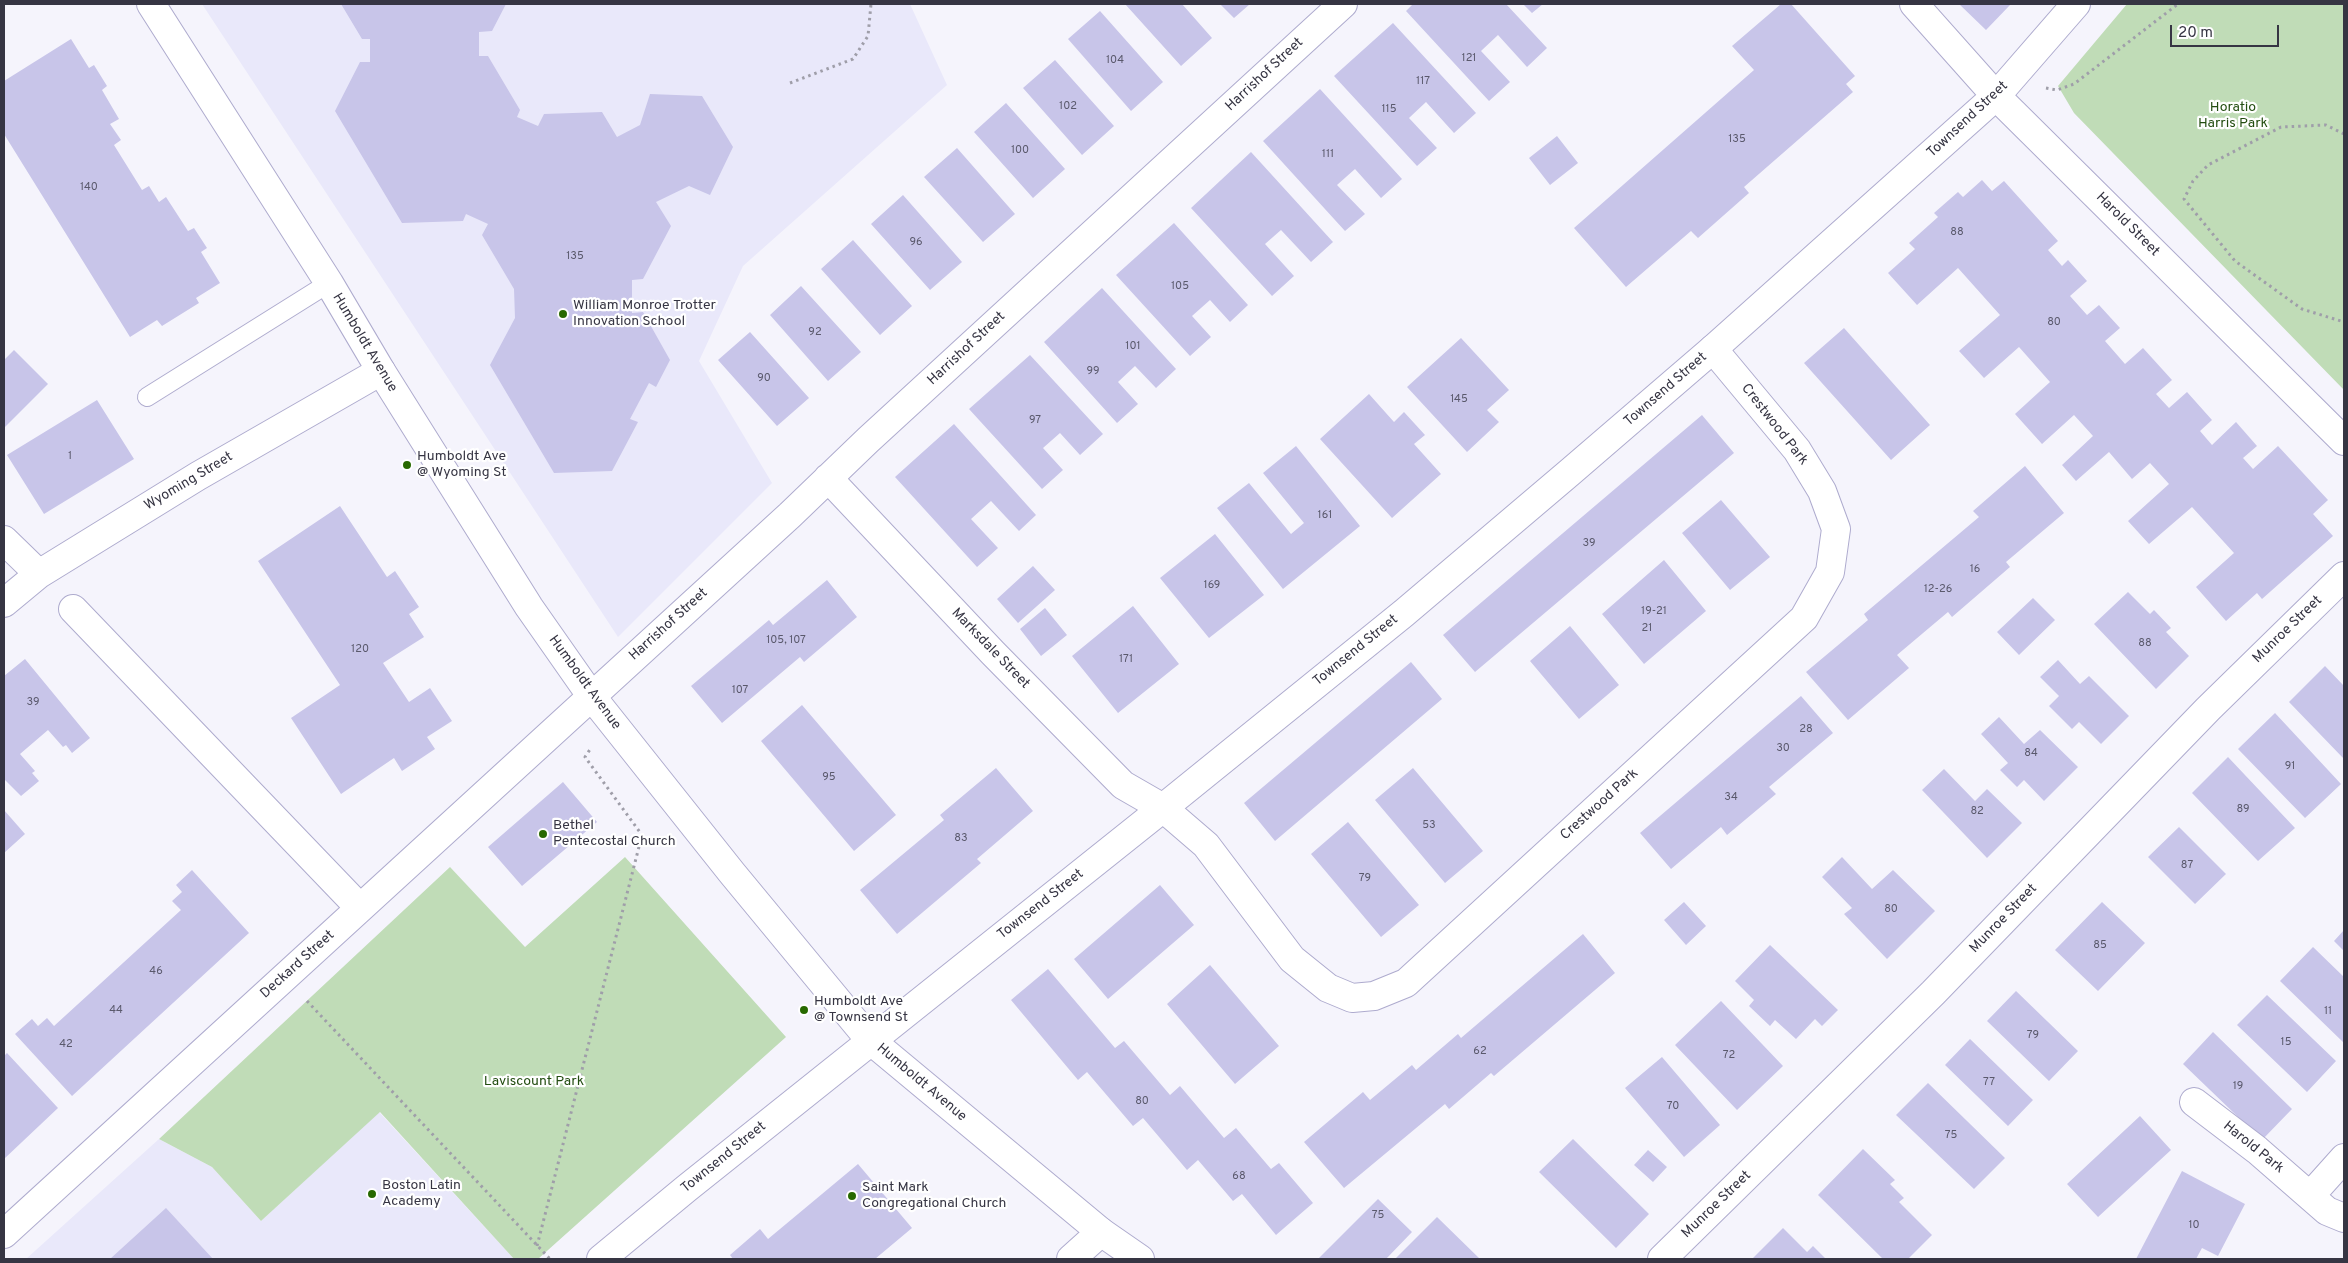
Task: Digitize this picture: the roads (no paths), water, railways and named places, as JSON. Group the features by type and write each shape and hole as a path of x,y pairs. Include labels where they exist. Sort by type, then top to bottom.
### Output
{"street":[{"name":"Humboldt Avenue","path":"151,4 329,283 380,371 529,607 609,719 732,873 870,1040 1102,1232 1140,1259"},
{"name":"Harrishof Street","path":"592,697 1343,4"},
{"name":"Harold Street","path":"1914,4 1996,96 2344,441"},
{"name":"Townsend Street","path":"602,1259 870,1040 1163,808 1404,612 1713,350 1996,96 2076,4"},
{"name":"Crestwood Park","path":"1163,808 1206,845 1292,959 1328,988 1352,998 1374,996 1406,983 1804,618 1830,572 1836,529 1822,491 1797,450 1713,350"},
{"name":"Wyoming Street","path":"4,603 39,574 198,476 380,371"},
{"name":"Marksdale Street","path":"828,478 993,653 1122,785 1163,808"},
{"path":"4,540 39,574"},
{"name":"Munroe Street","path":"1662,1259 1933,992 2208,710 2344,576"},
{"path":"73,609 360,908"},
{"name":"Deckard Street","path":"4,1234 592,697"},
{"name":"Harold Park","path":"2194,1102 2257,1150 2310,1196"},
{"path":"2344,1158 2310,1196 2327,1211 2344,1218"},
{"path":"1071,1259 1102,1232"}],"lane":[{"path":"147,397 329,283"}],"place":[{"name":"William Monroe Trotter Innovation School","path":"563,314"},
{"name":"Humboldt Ave @ Wyoming St","path":"407,465"},
{"name":"Bethel Pentecostal Church","path":"543,834"},
{"name":"Humboldt Ave @ Townsend St","path":"804,1010"},
{"name":"Boston Latin Academy","path":"372,1194"},
{"name":"Saint Mark Congregational Church","path":"852,1196"}],"park label":[{"name":"Horatio Harris Park","path":"2233,116"},
{"name":"Laviscount Park","path":"534,1082"}]}
